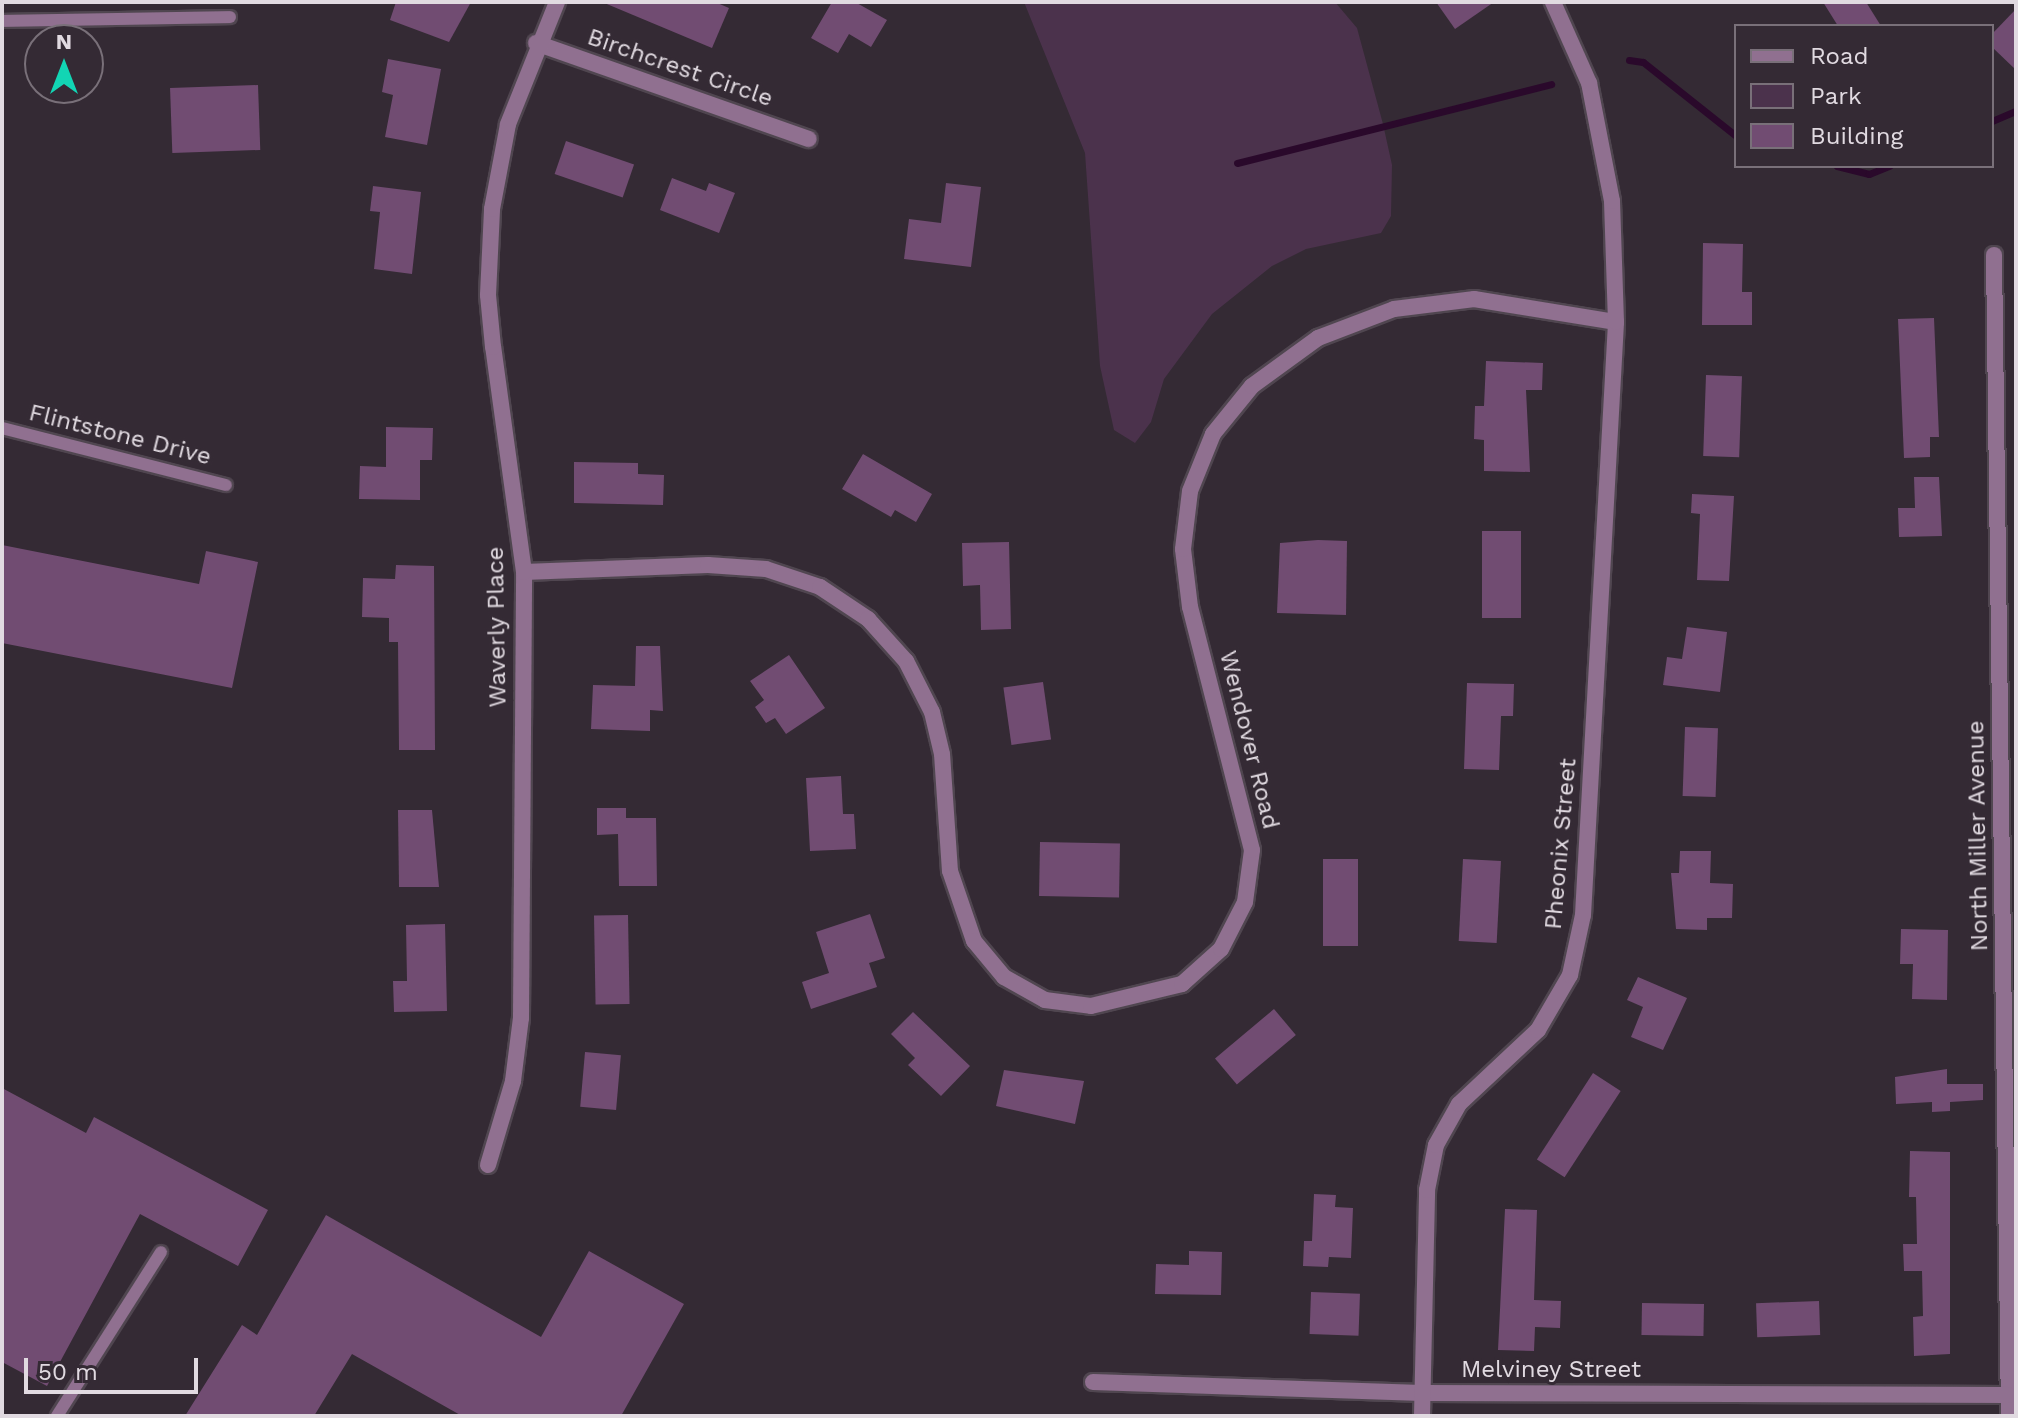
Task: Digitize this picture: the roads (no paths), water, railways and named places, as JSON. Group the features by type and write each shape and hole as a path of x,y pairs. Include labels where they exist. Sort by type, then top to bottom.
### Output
{"street":[{"name":"Waverly Place","path":"488,1165 513,1081 521,1018 524,572 488,295 492,209 505,138 536,43 557,2"},
{"name":"Pheonix Street","path":"1422,1416 1427,1190 1436,1145 1459,1104 1538,1030 1570,975 1583,915 1616,322 1612,201 1592,98 1553,2"},
{"name":"Birchcrest Circle","path":"536,43 809,139"},
{"name":"North Miller Avenue","path":"1994,255 2013,1360 2008,1395 2009,1416"},
{"name":"Wendover Road","path":"524,572 708,565 766,569 820,587 868,619 906,661 932,712 942,754 950,871 974,941 1004,977 1018,985 1045,1000 1091,1006 1182,984 1221,949 1245,902 1252,850 1190,607 1183,549 1190,491 1213,434 1252,386 1318,338 1394,309 1474,299 1616,322"},
{"name":"Melviney Street","path":"1093,1382 1422,1393 2008,1395"}],"lane":[{"path":"2,21 230,17"},
{"name":"Flintstone Drive","path":"2,428 226,485"},
{"path":"57,1416 161,1252"}],"waterway":[{"path":"1629,60 1643,62 1734,134"},
{"path":"1237,163 1551,84"},
{"path":"1994,120 2016,111"},
{"path":"1845,168 1869,174 1884,168"}]}
